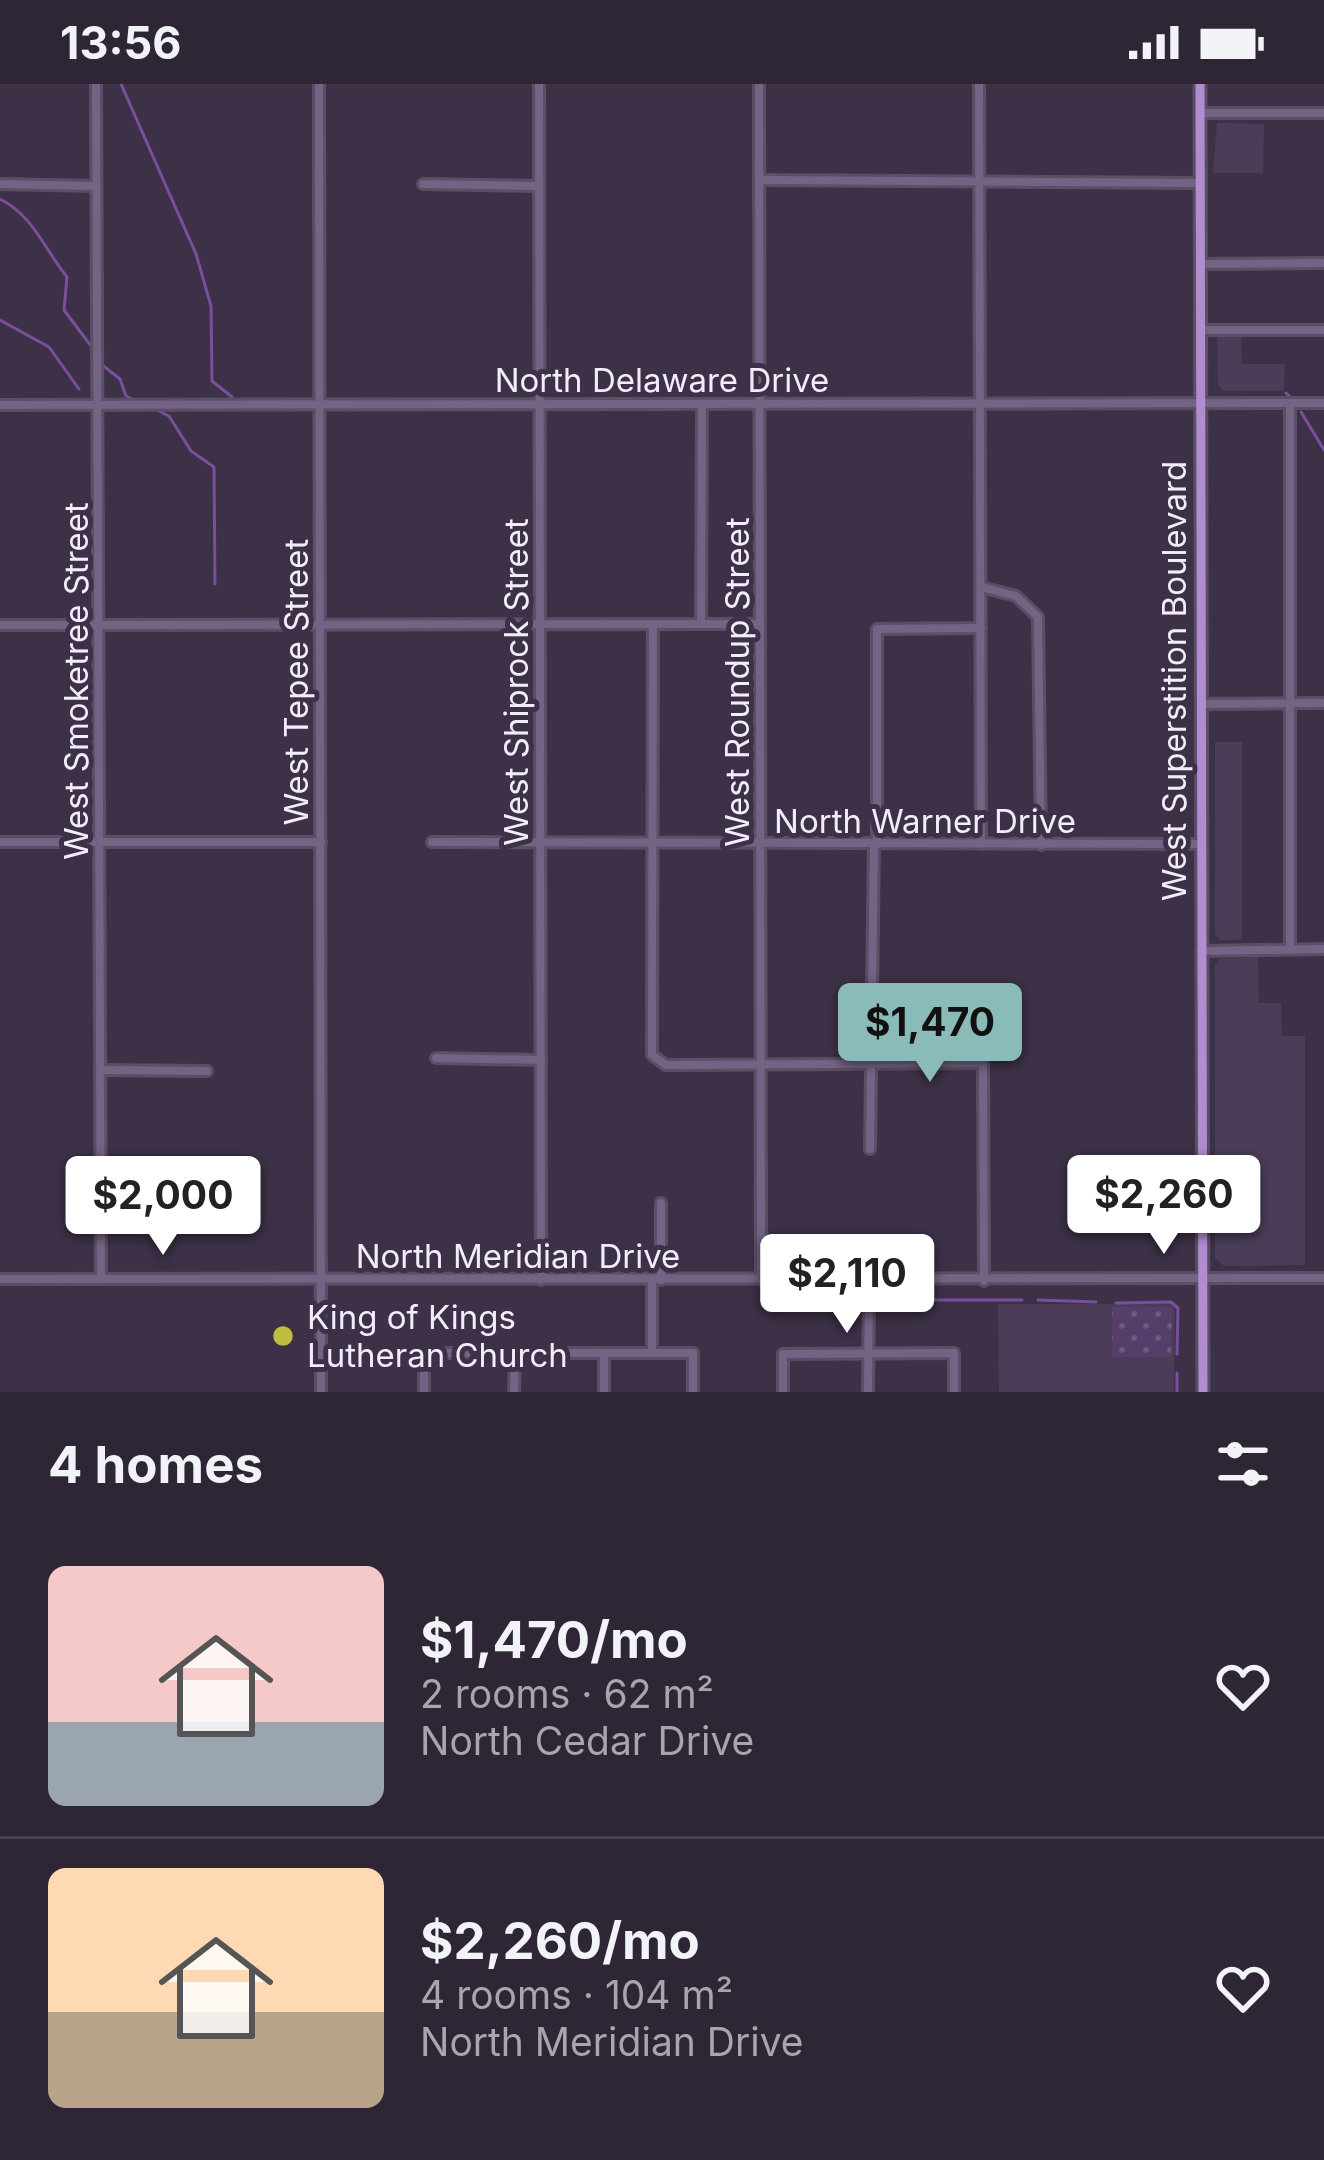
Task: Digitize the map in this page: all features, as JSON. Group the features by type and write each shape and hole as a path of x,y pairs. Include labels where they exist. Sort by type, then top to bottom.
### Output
{"main road":[{"name":"West Superstition Boulevard","path":"1200,84 1203,1392"}],"street":[{"name":"West Smoketree Street","path":"96,84 101,1279"},
{"name":"West Tepee Street","path":"319,84 321,1392"},
{"name":"West Shiprock Street","path":"539,84 541,1280"},
{"name":"West Roundup Street","path":"759,84 761,1280"},
{"path":"979,84 981,844"},
{"path":"1200,113 1324,113"},
{"path":"760,180 1200,183"},
{"path":"0,184 94,185"},
{"path":"423,184 539,186"},
{"path":"1201,264 1324,263"},
{"path":"1201,330 1324,330"},
{"path":"1290,403 1290,949"},
{"name":"North Delaware Drive","path":"0,405 1324,403"},
{"path":"701,625 702,404"},
{"path":"981,587 1016,596 1038,617 1041,845"},
{"path":"0,625 761,624"},
{"path":"653,625 654,1059 666,1065 983,1063 984,1280"},
{"path":"870,1149 878,629 980,628"},
{"path":"1202,704 1324,703"},
{"path":"0,842 321,842"},
{"name":"North Warner Drive","path":"432,842 1202,844"},
{"path":"1202,951 1324,949"},
{"path":"436,1058 541,1060"},
{"path":"101,1070 207,1071"},
{"path":"652,1352 662,1203"},
{"name":"North Meridian Drive","path":"0,1279 1324,1278"},
{"path":"868,1280 868,1392"},
{"path":"424,1392 424,1353 652,1352 693,1353 693,1392"},
{"path":"514,1353 514,1392"},
{"path":"604,1353 604,1392"},
{"path":"783,1392 783,1354 954,1353 954,1392"}],"shaded area":[{"path":"1217,123 1264,124 1263,173 1213,173"},
{"path":"1217,336 1241,336 1242,364 1285,364 1284,391 1224,391 1218,385"},
{"path":"1215,742 1242,742 1242,940 1221,940 1215,934"},
{"path":"1258,957 1259,1003 1281,1003 1282,1036 1305,1036 1305,1265 1224,1266 1215,1258 1215,966 1220,959"},
{"path":"998,1304 1175,1304 1174,1392 999,1392"},
{"path":"1112,1307 1172,1307 1171,1357 1112,1357"}],"waterway":[{"path":"121,84 196,254 211,306 212,381 232,397"},
{"path":"0,199 30,224 67,277 64,310 94,350"},
{"path":"0,320 49,347 79,389"},
{"path":"101,364 120,379 126,396 138,402"},
{"path":"1286,393 1291,398"},
{"path":"153,408 169,416 191,451 214,467 215,584"},
{"path":"1301,412 1324,450"},
{"path":"882,1300 1022,1300"},
{"path":"1038,1300 1096,1302"},
{"path":"1116,1303 1171,1302 1178,1308 1177,1354"},
{"path":"1177,1373 1177,1392"}],"place":[{"name":"King of Kings Lutheran Church","path":"283,1336"}]}
